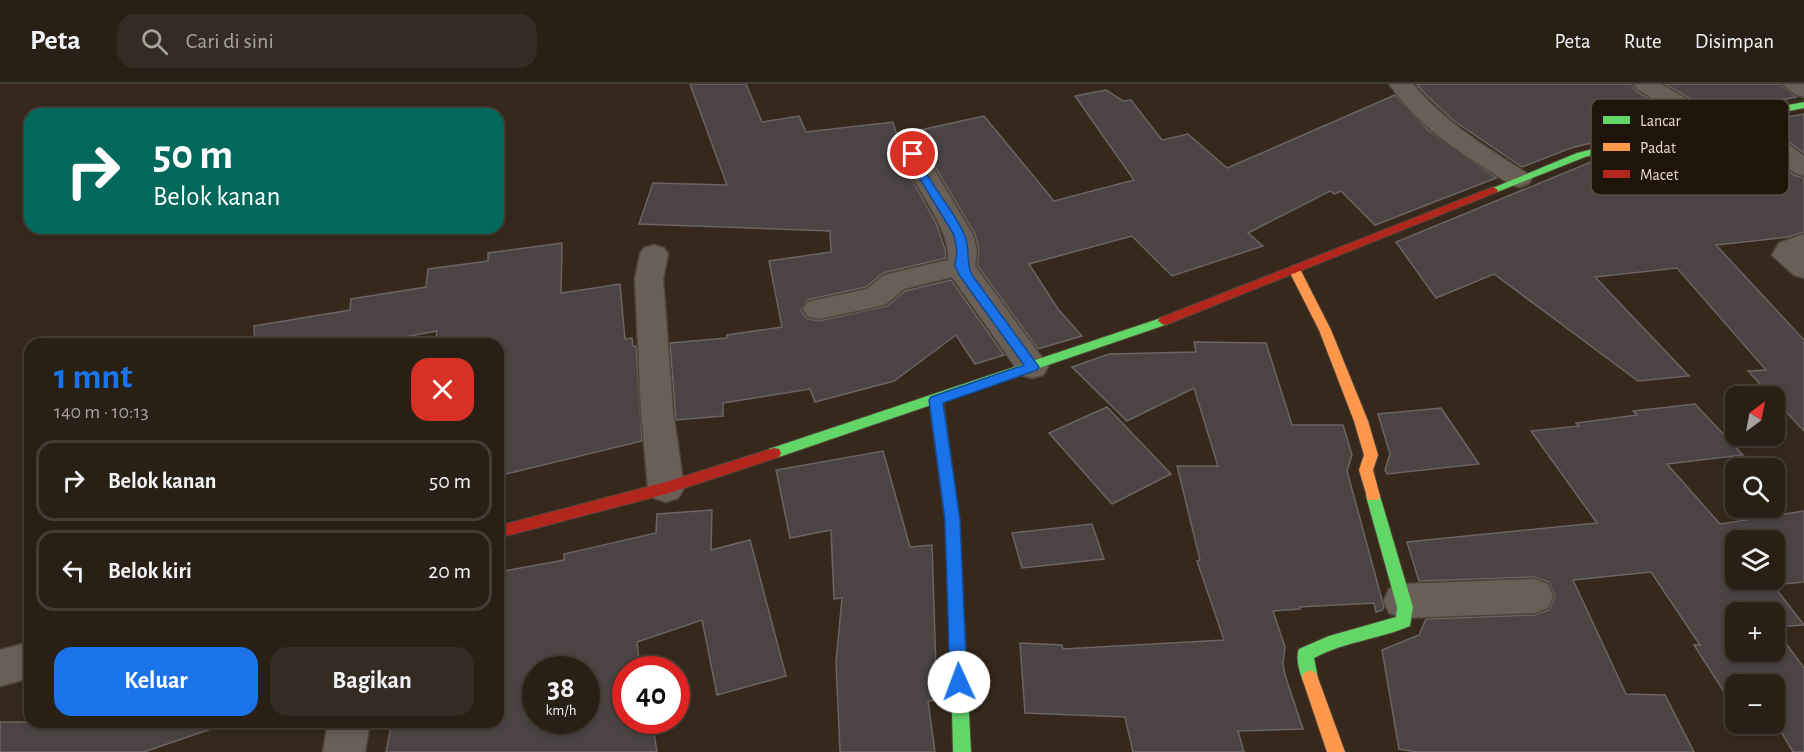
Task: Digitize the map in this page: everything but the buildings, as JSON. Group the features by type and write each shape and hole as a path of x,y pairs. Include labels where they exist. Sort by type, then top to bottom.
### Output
{"street":[{"path":"1401,84 1423,112 1464,144 1519,179"},
{"path":"1645,84 1670,99"},
{"path":"1794,84 1804,90"},
{"path":"1789,108 1804,105"},
{"path":"504,530 666,488 936,400 1179,316 1519,179 1591,153"},
{"path":"913,154 922,174 959,235 963,251 961,266 1032,367"},
{"path":"1789,157 1804,168"},
{"path":"1804,243 1789,249 1786,255 1804,269"},
{"path":"654,254 649,279 657,411 666,488"},
{"path":"818,309 876,297 894,282 961,266"},
{"path":"1294,269 1325,330 1361,421 1371,455 1366,470 1403,602 1404,621 1389,629 1320,644 1305,654 1336,752"},
{"path":"936,400 952,520 962,752"},
{"path":"1403,602 1534,596"},
{"path":"0,668 24,662"},
{"path":"344,752 348,728"}],"traffic: fast":[{"path":"1789,108 1804,105"},
{"path":"1493,190 1591,153"},
{"path":"774,453 1164,321"},
{"path":"1310,678 1305,654 1329,643 1404,621 1405,607 1373,496"},
{"path":"959,674 962,752"}],"traffic: slow":[{"path":"1294,269 1325,330 1361,421 1371,455 1366,470 1373,496"},
{"path":"1310,678 1336,752"}],"traffic: jam":[{"path":"1164,321 1493,190"},
{"path":"936,400 952,520 959,674"},
{"path":"504,530 666,488 774,453"}],"route":[{"path":"913,154 922,174 959,235 963,251 961,266 966,276 1032,367 936,400 952,520 959,682"}]}
